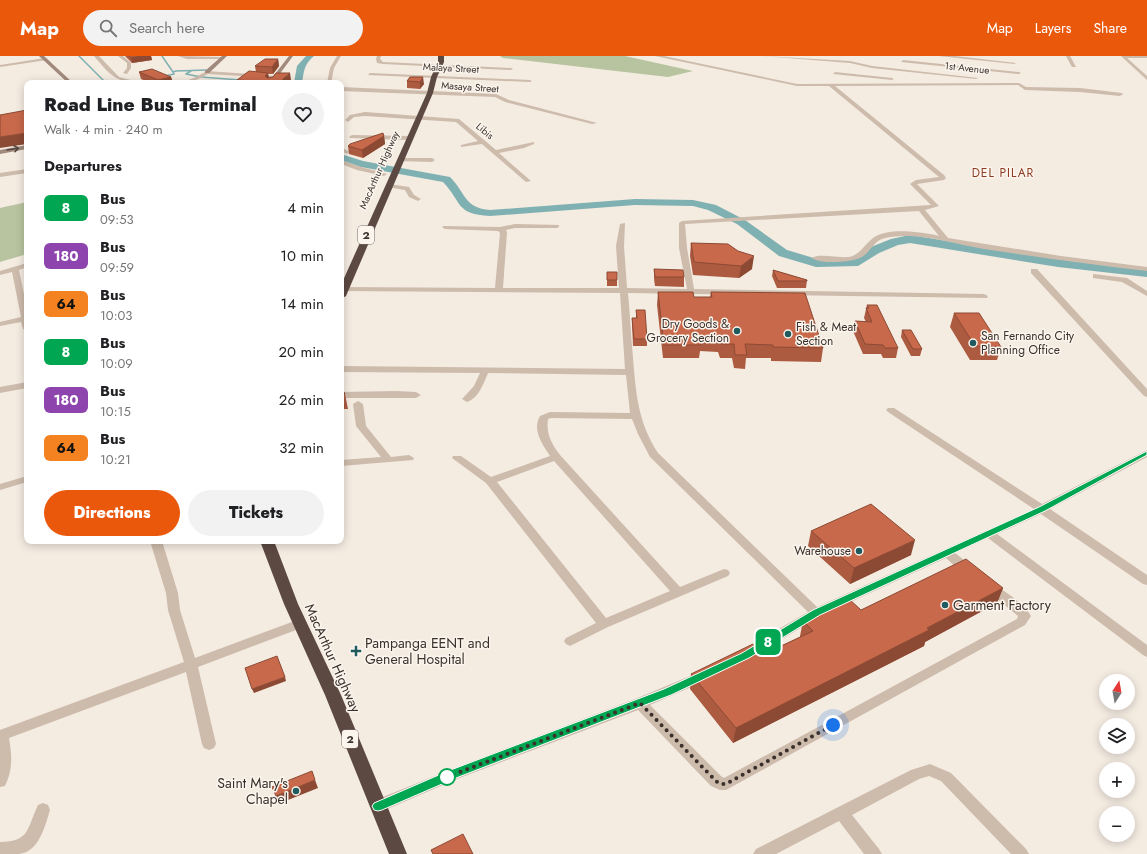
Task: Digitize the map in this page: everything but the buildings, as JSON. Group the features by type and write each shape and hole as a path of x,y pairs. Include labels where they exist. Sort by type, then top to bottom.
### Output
{"highway":[{"name":"MacArthur Highway","path":"344,286 420,117 430,93 434,77 440,65 441,56"},
{"name":"MacArthur Highway","path":"268,544 300,624 333,695 398,854"}],"main road":[{"path":"273,80 291,56"},
{"path":"207,72 223,57"},
{"path":"43,58 68,80"},
{"path":"0,152 24,148"}],"street":[{"path":"96,56 118,78 131,80"},
{"path":"120,56 129,63 129,68 125,73"},
{"path":"180,56 184,58 194,56 223,57"},
{"path":"330,80 332,68 339,56"},
{"path":"379,56 379,62 412,61 440,65 511,69"},
{"path":"657,56 790,84 1019,84 1025,88 1093,91 1120,94"},
{"name":"1st Avenue","path":"763,56 855,63 872,67 989,80 1001,84"},
{"path":"941,56 1014,63"},
{"path":"1010,56 1023,81 1023,83 1019,84"},
{"path":"1068,56 1074,66"},
{"path":"1123,56 1147,57"},
{"path":"1123,56 1147,79"},
{"path":"0,66 43,58"},
{"path":"903,61 1019,73"},
{"path":"192,80 200,77 207,72 276,77"},
{"path":"114,74 125,73 136,80"},
{"path":"835,73 903,80 917,84"},
{"name":"Malaya Street","path":"370,74 530,81"},
{"path":"692,291 683,248 682,223 757,217 921,209 934,208 936,206 914,183 943,178 830,85"},
{"name":"Masaya Street","path":"344,89 496,96 508,101 594,122"},
{"name":"Libis","path":"348,120 352,116 365,114 457,120 528,181"},
{"path":"352,136 410,138"},
{"path":"463,146 484,142"},
{"path":"496,152 522,148 532,143"},
{"path":"399,163 432,160"},
{"path":"344,163 359,169 384,174"},
{"path":"0,175 24,171"},
{"path":"389,186 407,188 411,196 418,199"},
{"path":"921,209 945,238"},
{"path":"624,224 620,246 634,416 645,441 654,455 816,613"},
{"path":"445,227 500,229 516,226 557,226"},
{"path":"499,290 504,232 500,229"},
{"path":"816,258 849,258 858,256 869,248 875,240 890,235 931,235 970,245 1147,269"},
{"path":"0,273 24,266"},
{"path":"15,269 24,309"},
{"path":"1034,271 1147,394"},
{"path":"1096,276 1124,280 1147,294"},
{"path":"344,291 692,291 984,296"},
{"path":"0,324 24,318"},
{"path":"344,369 630,372"},
{"path":"467,399 478,386 485,371"},
{"path":"0,390 24,386"},
{"path":"344,395 416,395"},
{"path":"358,404 361,426 388,460"},
{"path":"890,410 1042,509 1147,581"},
{"path":"634,416 545,416 543,418 542,426 543,438 556,457 678,593"},
{"path":"731,662 816,613 1042,509 1147,453"},
{"path":"490,481 556,457"},
{"path":"344,463 409,458"},
{"path":"457,458 490,481 604,624"},
{"path":"0,487 24,480"},
{"path":"988,533 1147,652"},
{"path":"157,544 172,593 174,610 191,664 209,744"},
{"path":"640,703 716,781 720,784 726,784 1020,622 1026,616 1018,608 946,552"},
{"path":"570,641 604,624 724,574"},
{"path":"0,781 5,768 1,735 300,624"},
{"path":"378,806 452,775 640,703 710,672"},
{"path":"761,854 916,774 930,770 946,777 1021,854"},
{"path":"0,849 17,848 28,843 32,839 43,810"},
{"path":"841,813 874,854"}],"green space":[{"path":"500,56 625,56 693,71 668,77 503,58"},
{"path":"24,203 24,255 0,262 0,208"}],"water":[{"path":"306,56 314,56 306,65 302,80 295,80 297,66"}],"waterway":[{"path":"79,56 103,80"},
{"path":"162,56 173,72"},
{"path":"173,72 206,70"},
{"path":"191,71 186,74 201,77 240,80"},
{"path":"165,76 174,74 173,72"},
{"path":"344,158 361,164 446,179 468,208 476,212 490,213 635,202 693,203 712,207 741,222 783,253 816,263 854,263 875,250 895,242 910,239 1058,263 1147,273"}],"bus line":[{"name":"8","path":"378,806 452,775 667,692 745,655 816,613 1042,509 1147,453"}],"place":[{"name":"Dry Goods & Grocery Section","path":"737,331"},
{"name":"Fish & Meat Section","path":"788,334"},
{"name":"San Fernando City Planning Office","path":"973,343"},
{"name":"Warehouse","path":"859,551"},
{"name":"Garment Factory","path":"945,605"},
{"name":"Pampanga EENT and General Hospital","path":"356,651"},
{"name":"Saint Mary's Chapel","path":"296,791"}],"district":[{"name":"DEL PILAR","path":"1003,173"}],"route":[{"path":"447,777 640,703 720,784 726,784 833,725"}]}
